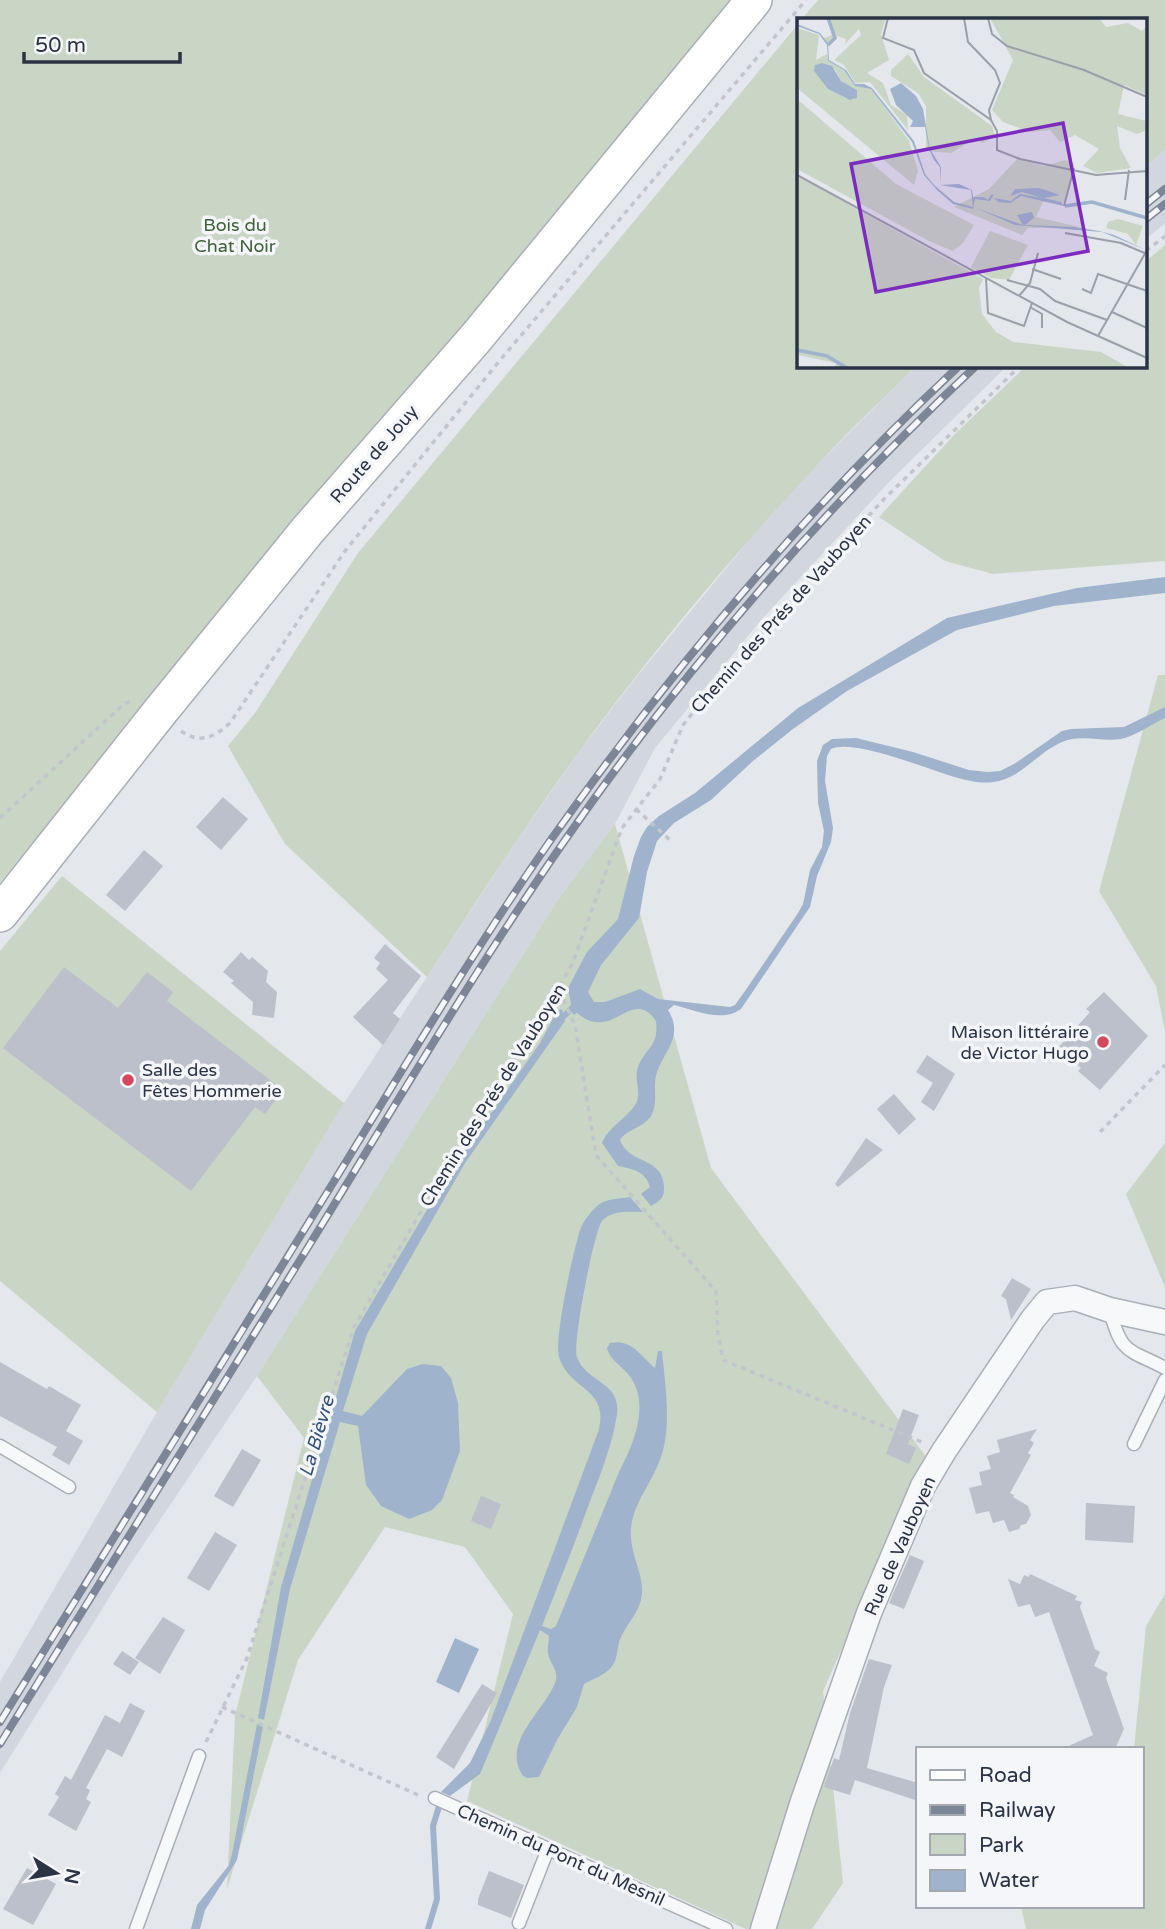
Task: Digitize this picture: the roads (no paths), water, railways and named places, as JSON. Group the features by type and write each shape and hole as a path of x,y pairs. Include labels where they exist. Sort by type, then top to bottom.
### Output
{"main road":[{"name":"Route de Jouy","path":"0,914 307,531 475,339 754,0"}],"street":[{"name":"Rue de Vauboyen","path":"763,1929 802,1804 869,1613 923,1486 944,1451 1033,1319 1048,1303 1075,1298 1110,1310 1165,1322"}],"lane":[{"path":"1110,1310 1114,1327 1131,1353 1165,1368"},
{"path":"1134,1444 1165,1380"},
{"path":"0,1446 69,1488"},
{"path":"136,1929 199,1756"},
{"name":"Chemin du Pont du Mesnil","path":"440,1801 726,1929"},
{"path":"519,1923 548,1849"}],"water":[{"path":"1165,577 1165,593 1054,606 957,630 847,691 793,729 711,800 674,823 657,841 647,872 639,918 601,965 588,992 594,1002 605,1002 640,989 658,999 730,1007 735,1005 745,991 803,904 810,870 822,847 824,831 818,803 817,761 823,745 832,739 856,738 969,770 1000,771 1062,731 1124,727 1165,707 1165,718 1132,735 1114,740 1084,738 1062,742 1000,781 957,778 860,748 831,749 827,756 825,781 833,828 810,907 741,1009 725,1015 674,1005 668,1010 674,1035 657,1072 653,1111 648,1120 620,1140 630,1154 653,1166 663,1178 663,1195 651,1206 641,1194 650,1187 645,1177 618,1166 602,1143 635,1105 638,1067 654,1042 656,1021 647,1012 638,1009 601,1022 590,1021 577,1013 573,1015 568,988 587,952 618,919 634,856 647,827 695,793 798,708 947,618 1077,588"},
{"path":"562,1009 565,1021 465,1163 367,1334 343,1411 362,1416 407,1369 422,1364 441,1366 451,1378 458,1403 460,1451 442,1500 432,1510 409,1519 381,1506 366,1485 358,1426 340,1422 290,1589 264,1720 258,1718 281,1587 355,1331 447,1176 540,1043 557,1011"},
{"path":"630,1197 643,1212 611,1215 602,1221 598,1229 576,1348 581,1366 614,1395 617,1403 615,1424 603,1466 542,1626 551,1629 556,1626 634,1438 639,1413 637,1389 607,1348 610,1343 617,1342 635,1349 655,1368 658,1351 662,1351 666,1391 664,1445 658,1465 632,1521 631,1541 642,1585 641,1600 621,1637 614,1663 603,1674 584,1684 577,1707 539,1777 527,1778 517,1764 520,1739 550,1693 556,1678 548,1653 549,1636 540,1630 480,1774 450,1796 441,1792 470,1763 491,1720 598,1432 599,1406 564,1368 558,1347 569,1275 580,1230 586,1218 603,1202"},
{"path":"455,1638 479,1649 459,1693 436,1682"},
{"path":"257,1724 263,1727 237,1860 205,1910 200,1929 191,1929 197,1905 229,1865"}],"waterway":[{"name":"La Bièvre","path":"559,1021 576,1004"},
{"path":"428,1929 437,1899 433,1826 441,1800"}],"railway":[{"path":"1148,202 1165,189"},
{"path":"1148,217 1165,204"},
{"path":"0,1722 431,1023 550,841 643,715 742,593 848,476 957,368"},
{"path":"0,1744 459,1001 577,823 660,712 744,608 834,508 974,368"}],"place":[{"name":"Maison littéraire de Victor Hugo","path":"1103,1042"},
{"name":"Salle des Fêtes Hommerie","path":"128,1080"}],"park label":[{"name":"Bois du Chat Noir","path":"235,235"}]}
